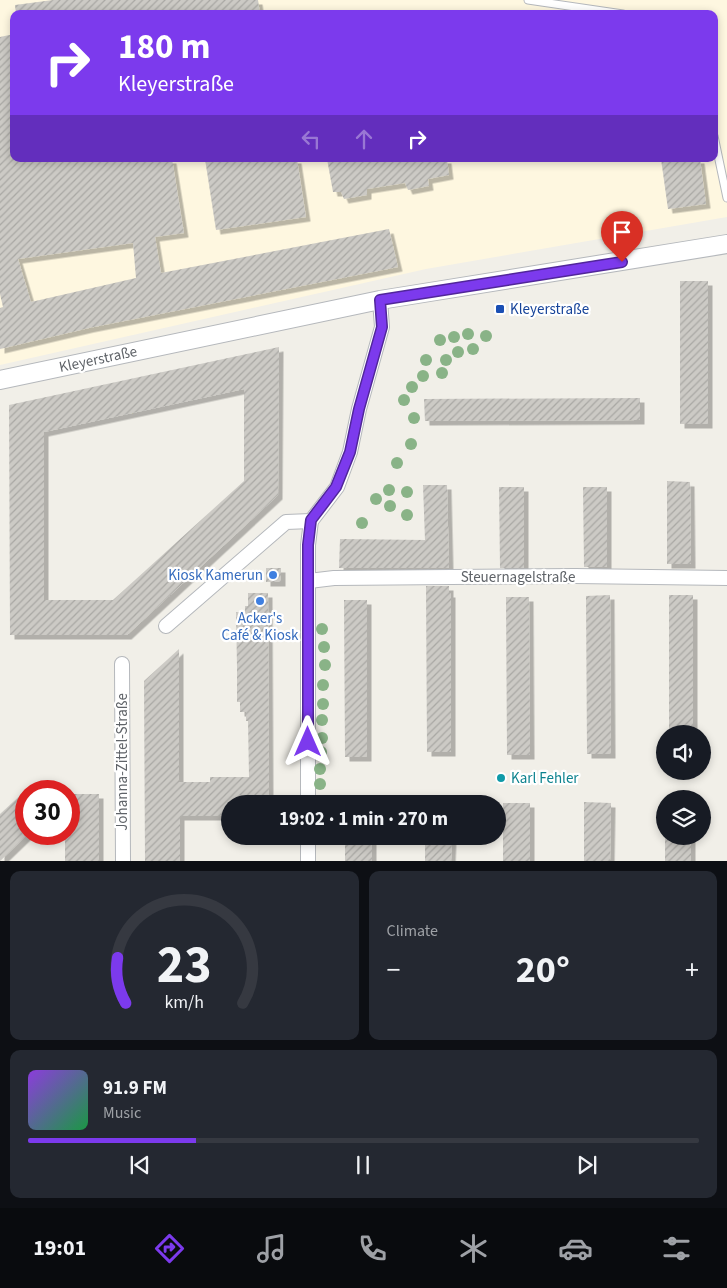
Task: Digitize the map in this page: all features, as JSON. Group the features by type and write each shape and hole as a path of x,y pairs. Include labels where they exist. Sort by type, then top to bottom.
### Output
{"street":[{"name":"Kleyerstraße","path":"0,380 380,300 727,244"},
{"path":"308,795 308,545 311,520 336,487 350,452 359,409 382,327 380,300"},
{"path":"166,626 286,522 311,520"},
{"name":"Steuernagelstraße","path":"309,581 334,578 575,576 727,578"},
{"name":"Johanna-Zittel-Straße","path":"122,664 123,860"},
{"path":"308,845 308,860"}],"lane":[{"path":"528,0 596,10"},
{"path":"718,155 727,198"}],"shaded area":[{"path":"0,0 727,0 727,217 426,269 0,365"}],"building":[{"path":"53,0 258,0 259,10 16,10 15,5"},
{"path":"10,35 10,162 172,162 184,233 155,237 161,273 389,229 398,267 89,328 0,349 0,308 3,307 0,294 0,37","holes":["133,243 136,278 31,302 18,259"]},
{"path":"205,162 297,162 306,217 216,230"},
{"path":"328,162 447,162 449,175 428,179 429,186 408,190 405,183 367,189 367,195 344,199 341,192 333,192"},
{"path":"661,162 700,162 706,204 668,209"},
{"path":"680,281 708,281 708,424 680,424"},
{"path":"279,347 278,495 127,635 10,635 9,405","holes":["244,389 244,481 113,600 44,600 44,432"]},
{"path":"640,398 640,420 425,421 424,399"},
{"path":"667,481 690,482 691,564 667,564"},
{"path":"423,485 447,485 449,568 339,568 340,539 425,540"},
{"path":"499,487 524,487 524,568 500,568"},
{"path":"583,487 607,487 607,567 584,567"},
{"name":"Kiosk Kamerun","path":"266,568 281,568 281,582 266,582"},
{"path":"426,586 449,586 449,593 451,593 451,752 427,752"},
{"path":"248,593 268,593 269,795 221,795 221,816 180,816 180,861 145,861 144,681 179,649 179,782 210,782 210,777 249,777 248,721 246,721 246,712 240,712 240,702 237,702 236,612 245,612 245,606 248,606"},
{"path":"610,595 611,754 587,754 586,596"},
{"path":"669,595 693,595 693,725 669,725"},
{"path":"506,597 529,597 530,755 507,755"},
{"path":"344,600 367,600 367,757 345,757"},
{"path":"80,794 99,794 99,861 65,861 65,845 80,845"},
{"path":"15,800 15,845 17,845 0,861 0,814"},
{"path":"584,802 611,803 610,861 584,861"},
{"path":"506,803 530,803 530,861 503,861 503,845 506,845"},
{"path":"345,845 372,845 372,861 345,861"},
{"path":"425,845 452,845 451,861 425,861"},
{"path":"665,845 691,845 691,861 665,861"}],"place":[{"name":"Kleyerstraße","path":"500,309"},
{"name":"Kiosk Kamerun","path":"273,575"},
{"name":"Acker's Café & Kiosk","path":"260,601"},
{"name":"Karl Fehler","path":"501,778"}],"route":[{"path":"308,742 308,545 311,520 336,487 350,452 359,409 382,327 380,300 622,262"}]}
